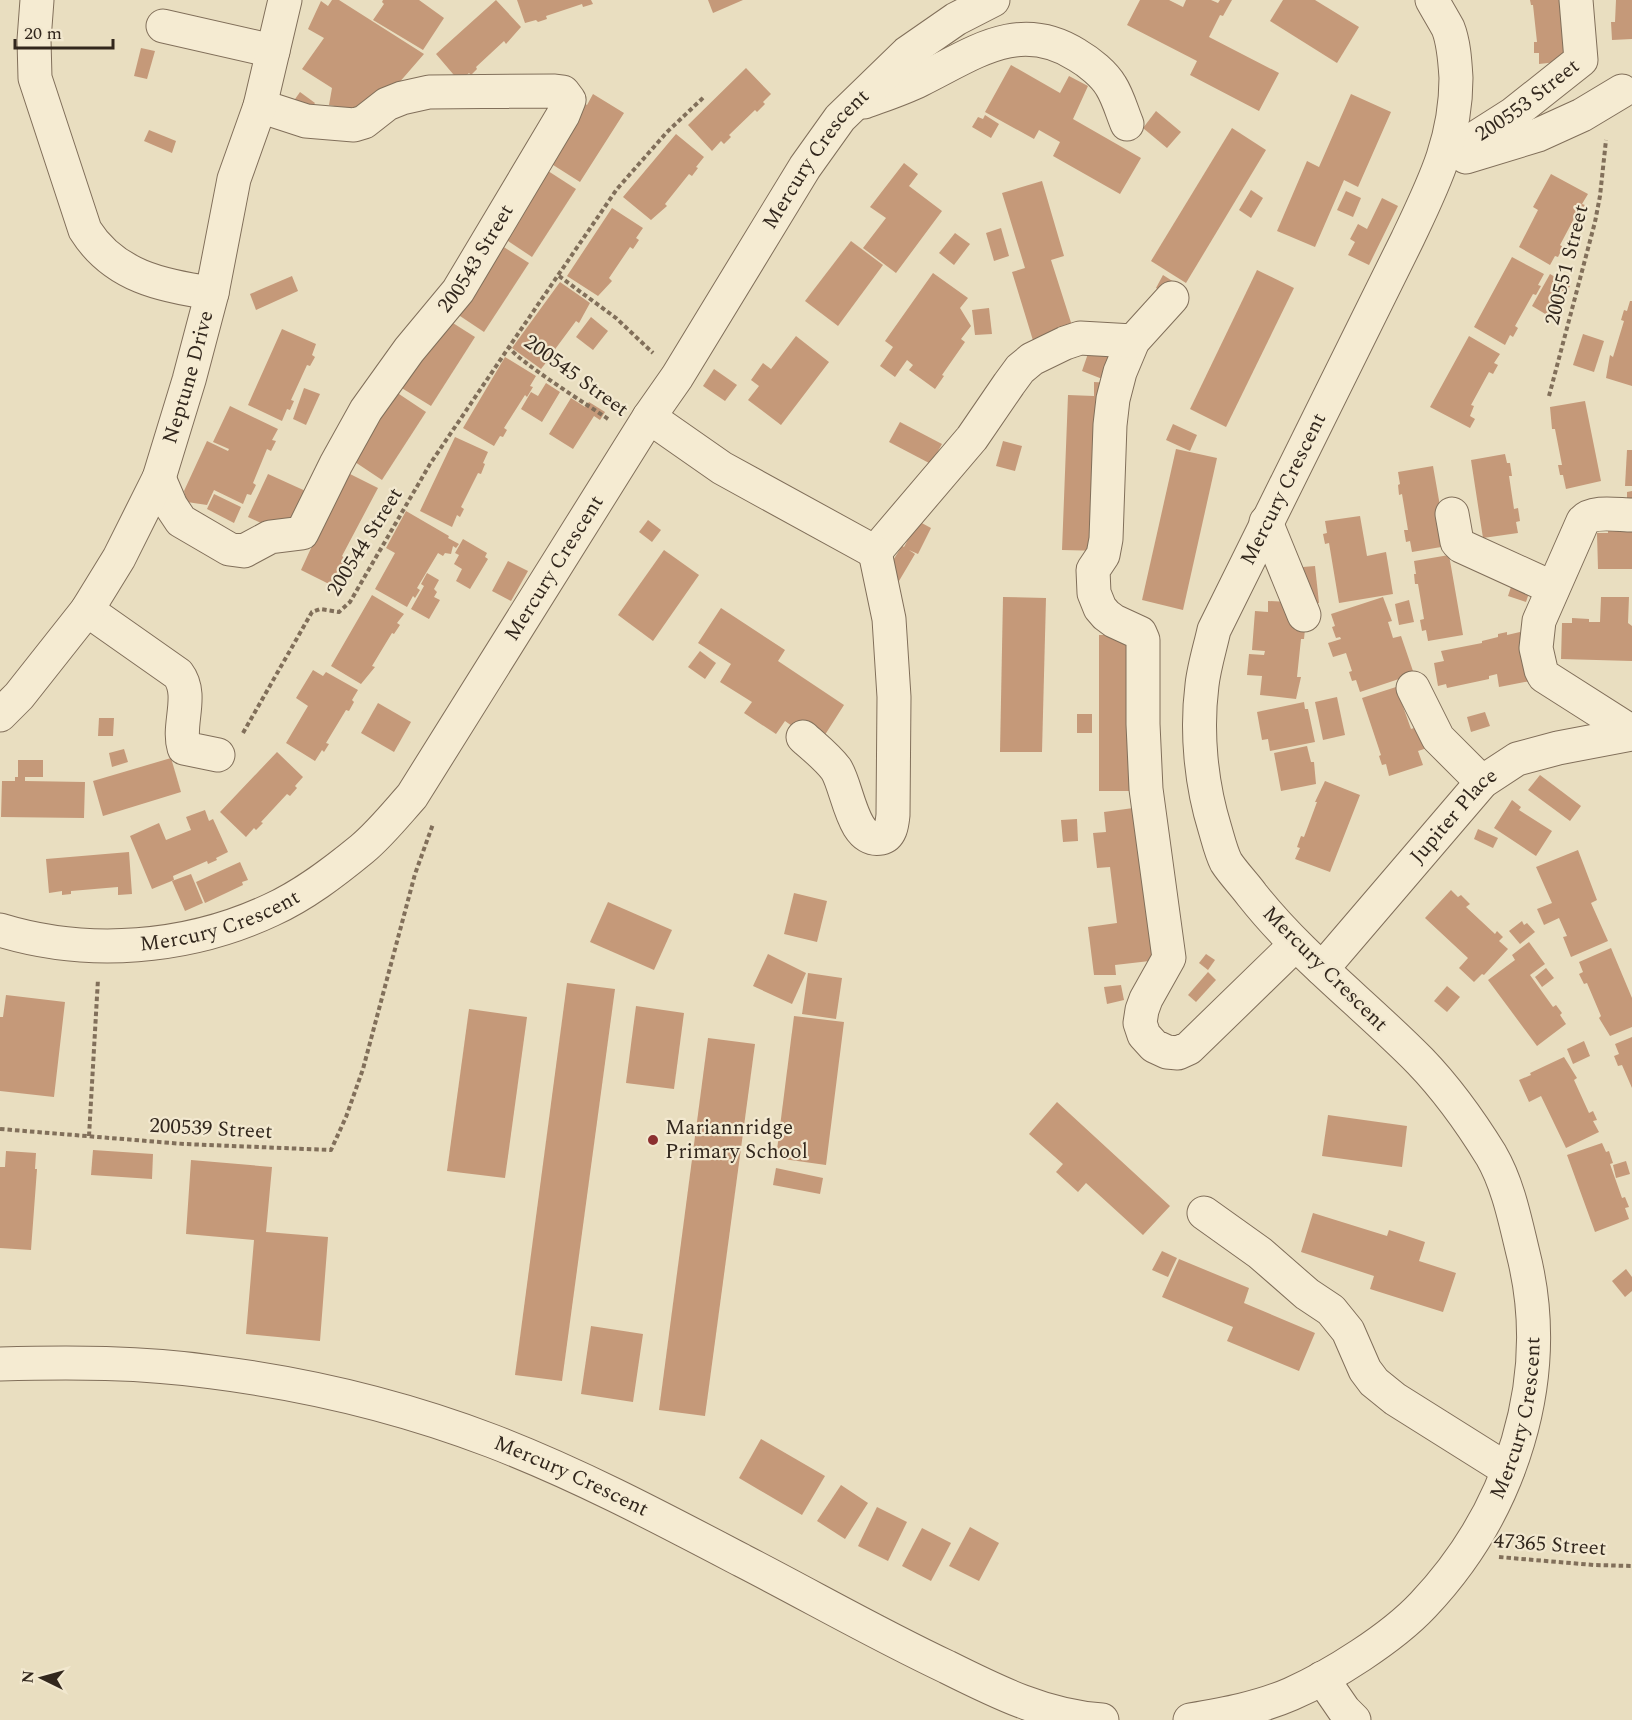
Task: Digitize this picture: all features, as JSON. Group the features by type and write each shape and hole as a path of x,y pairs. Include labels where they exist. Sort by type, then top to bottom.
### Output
{"street":[{"path":"37,0 35,78 85,230 102,253 133,272 168,286 212,293"},
{"name":"Neptune Drive","path":"0,715 19,696 87,610 119,558 159,478 189,380 212,293 234,179 260,106 285,0"},
{"name":"Mercury Crescent","path":"0,930 30,939 101,946 147,944 190,937 272,910 311,888 363,849 412,796 677,377 805,167 840,118 907,53 956,19 993,0"},
{"name":"Mercury Crescent","path":"1190,1720 1247,1709 1290,1694 1388,1637 1423,1606 1482,1530 1521,1434 1531,1386 1534,1335 1529,1276 1510,1201 1493,1158 1440,1083 1418,1059 1295,945 1225,860 1206,800 1200,741 1202,685 1214,630 1407,240 1445,154 1456,103 1455,64 1448,30 1432,0"},
{"name":"200553 Street","path":"1445,154 1469,142 1513,114 1581,60 1576,0"},
{"path":"163,26 273,51"},
{"path":"851,106 891,93 994,44 1019,38 1041,39 1063,46 1086,60 1111,85 1127,124"},
{"name":"200543 Street","path":"159,478 171,506 181,521 230,549 244,551 270,537 303,533 336,464 366,410 409,350 458,291 563,115 569,100 563,92 555,91 429,92 395,101 377,111 364,122 348,126 306,121 260,106"},
{"path":"1445,154 1482,153 1538,135 1582,116 1622,91"},
{"path":"1172,298 1133,341 1120,372 1113,399 1110,425 1106,539 1103,555 1094,570 1094,593 1100,608 1114,621 1140,633 1143,640 1145,781 1169,958 1142,1010 1140,1023 1144,1035 1154,1046 1167,1052 1178,1053 1190,1048 1295,945"},
{"path":"875,552 972,438 1020,369 1032,359 1080,338 1133,341"},
{"path":"643,428 722,468 875,552 889,619 894,697 893,815 887,836 871,837 859,829 843,783 836,770 803,737"},
{"path":"1452,514 1457,542 1461,546 1553,588"},
{"path":"1632,515 1587,517 1583,521 1553,588 1537,632 1536,648 1541,670 1550,681 1632,733"},
{"path":"1266,522 1304,615"},
{"path":"87,610 178,674 184,685 182,738 184,748 219,755"},
{"path":"1413,688 1438,738 1482,782"},
{"name":"Jupiter Place","path":"1322,969 1482,782 1517,759 1632,733"},
{"path":"1204,1213 1260,1253 1307,1294 1331,1310 1348,1331 1365,1370 1374,1382 1395,1399 1508,1470"},
{"name":"Mercury Crescent","path":"0,1364 120,1364 212,1372 332,1393 434,1420 578,1478 741,1560 922,1656 1010,1698 1047,1711 1102,1720"},
{"path":"1322,1677 1344,1710 1354,1720"}],"path":[{"name":"200545 Street","path":"643,428 525,361 509,347 617,189 667,132 705,96"},
{"name":"200551 Street","path":"1549,396 1595,222 1600,196 1605,140"},
{"path":"559,276 616,318 677,377"},
{"name":"200544 Street","path":"219,755 226,757 232,752 312,612 320,609 339,612 350,602 430,464 509,347"},
{"name":"200539 Street","path":"0,1129 184,1144 331,1150 346,1117 363,1069 415,874 434,823"},
{"path":"89,1136 101,946"},
{"name":"47365 Street","path":"1466,1553 1523,1560 1632,1566"}],"building":[{"path":"332,0 339,0 424,54 391,92 369,112 329,105 332,88 302,69 324,38 308,29 321,1 328,6"},
{"path":"383,0 419,0 444,18 423,50 373,20 384,4"},
{"path":"496,0 521,27 506,44 504,41 476,67 477,69 471,75 469,73 459,81 436,54"},
{"path":"517,0 591,0 593,4 583,7 582,4 546,16 547,19 538,22 536,20 525,23"},
{"path":"708,0 743,0 713,13"},
{"path":"1140,0 1169,0 1183,7 1186,0 1211,0 1218,3 1220,0 1232,0 1223,16 1220,15 1209,37 1279,73 1259,111 1190,75 1197,61 1127,25"},
{"path":"1283,0 1315,0 1359,27 1337,63 1270,21"},
{"path":"1530,0 1570,0 1575,60 1539,64 1539,53 1534,53 1534,42 1537,42 1533,5"},
{"path":"1616,0 1632,0 1632,39 1612,40 1611,22 1615,22"},
{"path":"141,48 155,51 147,79 134,76"},
{"path":"1011,65 1060,93 1069,76 1088,86 1073,119 1141,158 1120,194 1053,156 1060,142 1039,130 1034,139 985,112"},
{"path":"746,68 771,94 757,112 755,110 729,135 731,137 724,144 721,141 712,151 688,125"},
{"path":"300,92 315,103 309,112 293,102"},
{"path":"593,94 624,113 580,182 550,163 584,103 587,105"},
{"path":"1351,94 1391,112 1358,187 1344,180 1315,247 1277,231 1307,161 1319,167"},
{"path":"1156,111 1181,132 1167,148 1143,128"},
{"path":"985,115 999,124 991,138 972,127 978,117 983,119"},
{"path":"1232,128 1266,150 1186,283 1151,261"},
{"path":"149,130 176,141 172,153 144,141"},
{"path":"676,134 704,157 692,176 689,174 665,204 667,206 651,220 623,197"},
{"path":"904,163 918,174 909,186 942,211 896,273 863,248 886,218 870,207"},
{"path":"545,169 576,189 532,257 502,237"},
{"path":"1551,174 1588,194 1582,204 1585,205 1581,215 1577,213 1560,245 1563,247 1558,257 1555,256 1550,265 1519,247 1538,210 1533,207"},
{"path":"1042,181 1064,256 1051,260 1075,335 1035,347 1012,272 1025,268 1002,193"},
{"path":"1251,190 1263,198 1251,218 1239,210"},
{"path":"1346,191 1361,198 1353,217 1337,210"},
{"path":"1382,198 1398,206 1369,265 1348,255 1355,242 1350,239 1358,224 1367,229"},
{"path":"612,208 643,228 636,238 639,240 633,249 630,247 609,278 612,281 598,296 567,276"},
{"path":"1001,228 1009,256 994,261 986,233"},
{"path":"955,233 970,244 954,265 939,253"},
{"path":"851,241 883,265 838,326 805,301"},
{"path":"499,244 529,263 484,332 454,312"},
{"path":"1512,257 1544,274 1536,295 1533,294 1515,326 1518,328 1513,337 1510,335 1505,345 1474,327"},
{"path":"1257,270 1294,288 1226,427 1190,409"},
{"path":"933,273 968,298 960,308 971,326 961,339 965,342 935,389 909,370 913,365 907,360 895,377 880,366 893,347 885,341"},
{"path":"1550,274 1570,286 1552,318 1532,306"},
{"path":"1163,275 1177,284 1170,297 1156,288"},
{"path":"292,276 298,291 256,310 250,294"},
{"path":"560,282 590,303 579,323 576,321 553,352 556,354 541,369 512,348"},
{"path":"1632,301 1632,386 1606,378 1610,355 1613,357 1624,321 1621,320 1624,310 1627,311"},
{"path":"989,308 992,334 975,335 972,310"},
{"path":"591,317 608,331 593,350 576,337"},
{"path":"445,318 475,337 431,406 400,387"},
{"path":"282,329 316,344 312,355 315,357 310,366 307,365 291,400 294,401 290,410 287,409 282,421 248,405"},
{"path":"1583,334 1604,341 1594,372 1573,365"},
{"path":"796,336 829,362 781,425 748,400 759,386 751,380 763,363 771,369"},
{"path":"1469,336 1500,354 1494,363 1498,365 1493,374 1489,372 1471,405 1474,406 1470,416 1475,419 1470,428 1430,407"},
{"path":"1092,342 1121,352 1110,382 1082,371"},
{"path":"505,357 536,376 527,397 525,395 504,428 507,430 503,437 500,436 494,446 463,428"},
{"path":"714,369 737,385 725,401 703,386"},
{"path":"1094,382 1111,383 1105,551 1062,550 1068,395 1094,396"},
{"path":"546,383 560,392 542,422 521,409 531,392 538,396"},
{"path":"304,388 320,394 306,425 293,419"},
{"path":"396,392 426,412 382,480 352,460"},
{"path":"571,398 585,407 589,402 605,412 600,420 594,416 573,449 549,434"},
{"path":"1585,401 1601,481 1566,489 1558,465 1562,465 1555,429 1552,429 1550,407"},
{"path":"230,406 278,429 272,440 276,441 271,451 267,449 253,483 256,485 251,495 247,494 243,504 214,490 207,505 187,502 184,491 207,441 228,451 229,449 213,442"},
{"path":"900,422 942,444 931,464 889,442"},
{"path":"1173,424 1197,435 1190,451 1166,440"},
{"path":"455,437 488,452 481,474 478,473 461,507 464,509 460,517 457,515 452,527 420,511"},
{"path":"1003,441 1022,446 1015,471 996,466"},
{"path":"1176,449 1217,458 1183,610 1142,600"},
{"path":"1627,450 1632,450 1632,486 1625,486"},
{"path":"1505,454 1507,463 1510,463 1512,476 1509,476 1514,509 1518,508 1520,521 1516,522 1518,533 1483,538 1471,460"},
{"path":"1433,466 1447,546 1412,552 1410,541 1406,542 1404,530 1408,530 1402,494 1399,495 1398,472"},
{"path":"346,472 378,488 342,556 346,559 333,586 301,570"},
{"path":"268,474 310,493 297,523 283,533 248,517"},
{"path":"1632,491 1632,510 1627,510 1627,492"},
{"path":"214,494 241,507 234,523 207,509"},
{"path":"406,511 459,544 456,548 453,546 451,554 445,553 443,556 438,553 417,588 420,590 415,598 413,596 407,607 375,589 395,553 386,548"},
{"path":"1360,516 1367,556 1386,552 1393,594 1339,603 1329,543 1325,544 1323,534 1327,533 1325,521"},
{"path":"648,520 661,530 652,542 639,532"},
{"path":"918,521 931,528 918,554 909,550 915,554 899,581 885,573 902,546 904,547"},
{"path":"1619,528 1619,532 1632,532 1632,569 1598,569 1597,533 1608,533 1608,529"},
{"path":"463,539 487,553 485,557 488,559 470,589 456,581 462,569 454,564 459,555 455,553"},
{"path":"664,550 699,575 653,641 618,615"},
{"path":"1449,555 1463,635 1428,641 1426,630 1422,631 1420,620 1424,619 1418,584 1415,584 1414,561"},
{"path":"508,561 528,571 511,601 492,591"},
{"path":"1315,566 1319,603 1303,605 1294,582 1303,567"},
{"path":"427,573 439,580 434,589 437,592 434,597 440,600 429,619 411,609 424,586 421,584"},
{"path":"1513,581 1531,587 1526,602 1508,596"},
{"path":"372,595 404,614 397,623 400,625 394,634 392,633 372,666 375,667 361,684 331,666"},
{"path":"1003,597 1046,598 1042,752 1000,752"},
{"path":"1383,597 1392,621 1388,622 1393,638 1401,636 1414,674 1360,692 1356,680 1352,681 1349,672 1352,671 1346,653 1333,657 1328,643 1341,639 1336,638 1331,614"},
{"path":"1601,597 1629,597 1628,623 1632,626 1632,661 1561,659 1562,623 1572,623 1572,618 1600,622"},
{"path":"1409,600 1414,622 1399,625 1395,604"},
{"path":"1268,601 1290,602 1305,629 1304,639 1301,639 1297,677 1301,677 1296,699 1260,695 1262,676 1247,675 1249,654 1264,655 1265,651 1252,650 1255,611 1268,612"},
{"path":"721,608 785,650 778,661 844,705 821,741 799,731 785,721 776,734 744,713 752,702 720,682 731,664 698,643"},
{"path":"1507,632 1507,635 1520,632 1530,681 1499,687 1497,674 1489,676 1489,679 1447,688 1446,684 1438,686 1434,663 1444,661 1441,651 1482,643 1482,641"},
{"path":"1099,635 1140,635 1140,791 1099,791"},
{"path":"700,651 716,663 705,679 688,667"},
{"path":"313,670 323,676 326,672 358,690 349,711 346,710 326,743 329,744 315,761 286,743 308,706 296,698"},
{"path":"1396,687 1411,729 1423,725 1430,747 1418,751 1423,765 1389,776 1386,764 1382,765 1379,756 1381,755 1362,698"},
{"path":"1337,697 1345,735 1323,740 1315,702"},
{"path":"1304,702 1305,709 1308,709 1315,742 1270,751 1268,739 1262,740 1257,712"},
{"path":"378,703 411,722 394,752 361,733"},
{"path":"1485,712 1490,726 1471,732 1467,717"},
{"path":"1077,714 1092,714 1092,733 1077,733"},
{"path":"99,718 114,718 113,736 98,736"},
{"path":"1307,746 1311,762 1314,762 1316,784 1281,791 1274,753"},
{"path":"124,749 128,762 112,767 109,753"},
{"path":"277,752 303,777 290,796 287,794 261,822 263,823 256,830 254,828 246,837 220,812"},
{"path":"171,758 181,792 103,816 93,781"},
{"path":"18,760 43,760 43,777 25,777 25,781 85,782 84,818 1,817 2,781 15,781 15,777 18,777"},
{"path":"1540,775 1581,806 1570,821 1528,790"},
{"path":"1325,781 1360,795 1330,872 1295,859 1300,848 1297,847 1301,836 1304,837 1317,802 1315,802"},
{"path":"1512,800 1521,807 1519,810 1552,831 1536,856 1494,828"},
{"path":"1148,806 1167,959 1115,965 1116,975 1094,975 1088,927 1117,923 1110,867 1097,868 1093,833 1106,832 1104,812"},
{"path":"205,810 209,821 213,819 228,852 208,864 207,861 173,876 174,880 152,889 130,836 159,823 166,840 191,830 186,817"},
{"path":"1077,819 1078,841 1063,842 1061,820"},
{"path":"1478,829 1498,838 1493,848 1474,839"},
{"path":"1578,850 1597,900 1591,903 1608,941 1571,957 1563,937 1567,936 1559,918 1544,925 1537,909 1552,903 1536,867"},
{"path":"129,852 132,894 118,895 118,887 71,891 71,894 62,895 62,891 49,893 46,859"},
{"path":"240,862 248,880 242,882 243,885 205,903 196,882"},
{"path":"191,874 203,903 185,911 172,881"},
{"path":"1451,890 1458,897 1461,895 1470,904 1466,907 1495,934 1497,931 1503,937 1499,941 1508,949 1484,975 1482,974 1474,982 1459,968 1468,958 1425,918"},
{"path":"794,893 827,901 817,942 784,934"},
{"path":"608,902 672,930 654,970 590,942"},
{"path":"1522,921 1535,932 1520,944 1509,931"},
{"path":"1529,942 1545,964 1530,975 1553,1007 1556,1005 1562,1013 1560,1015 1566,1024 1537,1046 1488,980 1515,960 1512,955"},
{"path":"1611,948 1632,998 1632,1027 1610,1036 1599,1018 1601,1016 1587,983 1584,984 1579,974 1583,972 1579,962"},
{"path":"768,954 806,973 792,1004 753,986"},
{"path":"1206,954 1215,960 1208,970 1199,963"},
{"path":"1546,968 1554,978 1542,987 1535,977"},
{"path":"1208,972 1216,980 1196,1002 1188,995"},
{"path":"808,973 842,978 836,1019 802,1014"},
{"path":"567,983 615,989 562,1381 515,1375"},
{"path":"1121,985 1124,1000 1107,1004 1104,987"},
{"path":"1447,986 1460,997 1447,1012 1434,1001"},
{"path":"6,995 65,1002 54,1097 0,1091 0,1017 3,1017"},
{"path":"636,1006 684,1013 674,1089 626,1083"},
{"path":"469,1009 527,1017 505,1178 447,1171"},
{"path":"794,1016 844,1022 826,1165 776,1158"},
{"path":"1632,1037 1632,1088 1622,1065 1618,1066 1614,1056 1619,1054 1615,1044"},
{"path":"708,1038 755,1044 705,1416 659,1410"},
{"path":"1584,1041 1590,1056 1573,1064 1567,1049"},
{"path":"1564,1057 1577,1078 1574,1080 1589,1113 1593,1111 1597,1120 1593,1121 1599,1132 1566,1148 1541,1096 1529,1102 1519,1080"},
{"path":"1057,1102 1170,1206 1143,1235 1086,1183 1078,1192 1056,1172 1063,1164 1029,1134"},
{"path":"1328,1115 1407,1126 1402,1167 1322,1156"},
{"path":"1602,1143 1606,1152 1609,1151 1613,1163 1610,1164 1622,1198 1625,1197 1629,1207 1625,1208 1629,1219 1595,1232 1567,1155"},
{"path":"93,1150 153,1154 152,1179 91,1175"},
{"path":"6,1151 36,1153 35,1169 37,1169 31,1250 0,1248 0,1167 5,1167"},
{"path":"191,1160 272,1167 266,1232 328,1237 320,1341 246,1334 254,1240 186,1234"},
{"path":"1626,1161 1630,1174 1616,1178 1613,1165"},
{"path":"776,1168 823,1178 820,1194 773,1185"},
{"path":"1313,1213 1387,1236 1389,1230 1425,1242 1419,1261 1456,1273 1443,1312 1370,1289 1374,1276 1301,1252"},
{"path":"1162,1251 1177,1258 1168,1277 1152,1270"},
{"path":"1179,1259 1249,1288 1244,1303 1315,1333 1299,1371 1227,1341 1233,1327 1162,1297"},
{"path":"1626,1269 1632,1277 1632,1291 1625,1297 1612,1281"},
{"path":"591,1326 643,1334 633,1402 581,1394"},
{"path":"761,1439 825,1476 802,1515 739,1478"},
{"path":"841,1485 868,1503 845,1539 817,1521"},
{"path":"877,1507 907,1522 888,1561 858,1546"},
{"path":"970,1527 999,1543 979,1581 949,1566"},
{"path":"922,1528 951,1543 931,1581 902,1566"}],"place":[{"name":"Mariannridge Primary School","path":"653,1140"}]}
